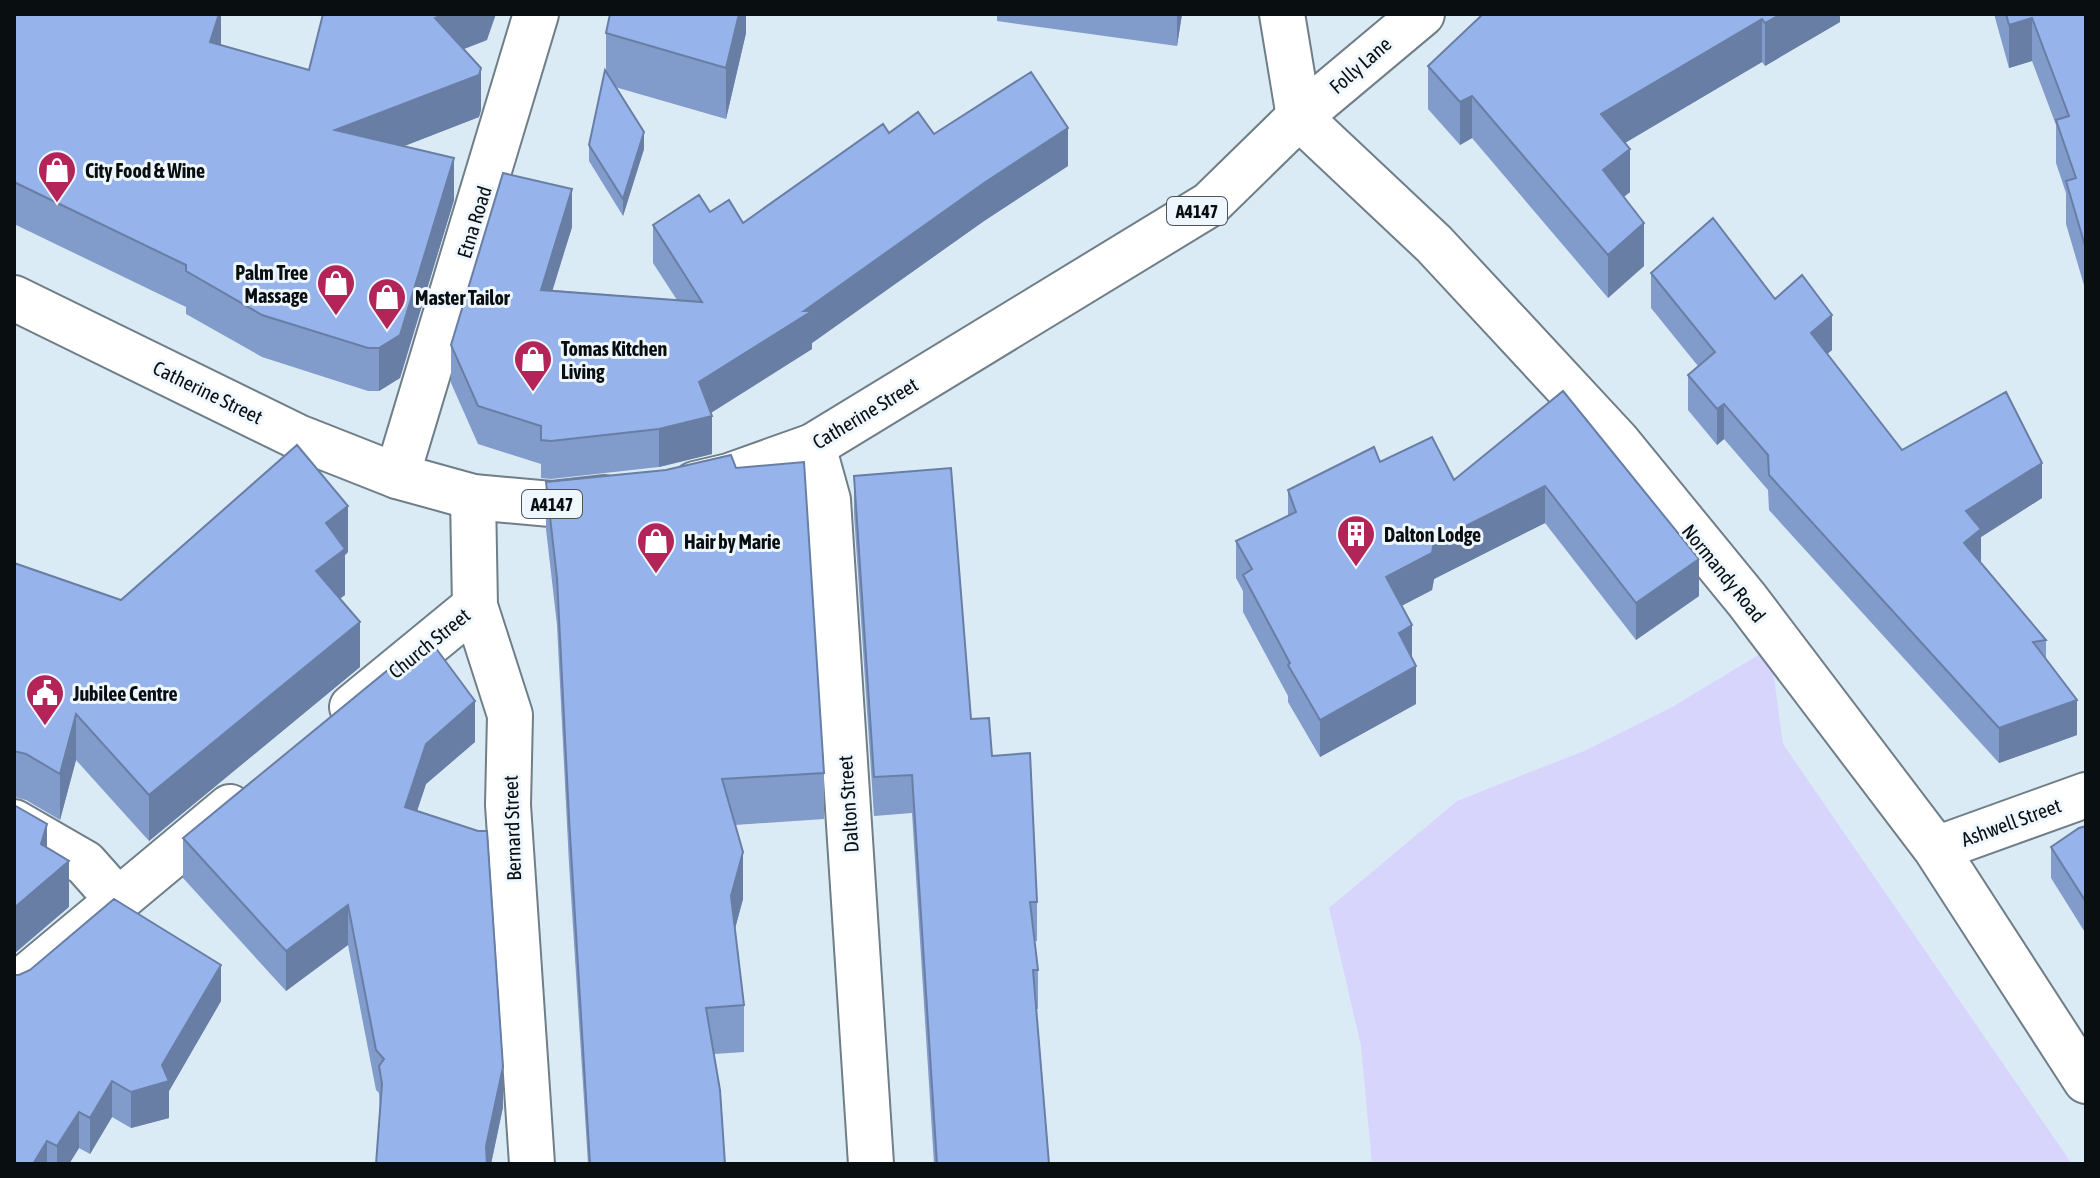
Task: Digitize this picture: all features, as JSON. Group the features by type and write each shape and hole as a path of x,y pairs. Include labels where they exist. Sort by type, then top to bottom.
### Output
{"street":[{"name":"Etna Road","path":"397,476 536,14"},
{"path":"1282,14 1299,117"},
{"name":"Folly Lane","path":"1299,117 1422,14"},
{"name":"Catherine Street","path":"14,298 298,437 397,476 473,497 551,504 656,493 729,476 813,446 1210,204 1299,117"},
{"name":"Normandy Road","path":"1299,117 1434,244 1617,441 1805,674 1936,849 2086,1081"},
{"name":"Dalton Street","path":"813,446 828,500 871,1164"},
{"name":"Bernard Street","path":"473,497 475,606 510,715 508,805 532,1164"},
{"name":"Church Street","path":"321,732 475,606"},
{"path":"14,987 261,781"},
{"name":"Ashwell Street","path":"1936,849 2086,795"},
{"path":"14,822 85,863 117,899"}],"shaded area":[{"path":"1770,648 1783,744 2072,1164 1372,1164 1361,1046 1329,908 1457,801 1584,751 1672,707"}],"building":[{"path":"14,14 219,14 210,42 309,70 323,14 444,14 435,18 481,68 479,75 335,130 454,158 400,335 379,348 368,348 262,315 186,271 186,265 14,182"},
{"path":"610,14 739,14 726,68 606,33"},
{"path":"1483,14 1781,14 1765,23 1762,19 1601,114 1630,149 1603,170 1644,223 1608,255 1472,96 1460,102 1428,66"},
{"path":"2006,14 2086,14 2086,249 2066,181 2076,178 2056,120 2069,116 2032,18 2009,25"},
{"path":"605,70 644,132 623,199 589,145"},
{"path":"1031,72 1068,128 984,183 804,311 812,311 699,382 712,416 659,429 551,441 541,440 541,426 478,406 451,345 503,173 572,189 541,290 702,302 653,225 699,195 710,212 729,200 743,223 883,124 889,133 918,112 934,134"},
{"path":"1713,218 1775,299 1802,275 1832,315 1811,333 1902,450 2006,392 2042,463 1966,511 1981,529 1964,543 2046,640 2033,642 2077,700 1999,728 1769,475 1768,455 1724,404 1717,409 1688,375 1715,352 1651,273"},
{"path":"1563,391 1699,559 1636,603 1545,486 1434,542 1432,553 1386,577 1412,625 1399,633 1416,666 1320,720 1288,665 1290,663 1243,575 1252,569 1236,541 1296,512 1288,490 1374,447 1380,462 1432,437 1454,480"},
{"path":"297,445 348,506 326,523 345,549 316,571 360,622 149,795 76,714 60,774 26,754 14,751 14,563 121,600"},
{"path":"731,455 736,468 804,462 824,773 722,779 743,852 731,896 744,1005 706,1008 720,1090 725,1164 590,1164 557,578 546,482 666,470"},
{"path":"951,468 971,719 989,718 992,756 1030,753 1037,902 1030,902 1038,970 1033,970 1049,1164 937,1164 912,775 874,777 854,476"},
{"path":"435,647 475,701 426,744 405,807 478,831 487,831 503,1067 486,1146 487,1164 376,1164 382,1084 379,1066 384,1059 376,1050 348,905 286,951 183,838 394,665 402,675"},
{"path":"14,805 47,824 41,844 69,861 14,908"},
{"path":"2086,826 2086,902 2051,847"},
{"path":"114,899 221,965 162,1065 169,1081 131,1092 112,1081 90,1118 79,1112 57,1146 47,1141 33,1164 16,1164 14,975 30,970"}],"place":[{"name":"City Food & Wine","path":"57,204"},
{"name":"Palm Tree Massage","path":"336,317"},
{"name":"Master Tailor","path":"387,331"},
{"name":"Tomas Kitchen Living","path":"533,393"},
{"name":"Dalton Lodge","path":"1356,568"},
{"name":"Hair by Marie","path":"656,575"},
{"name":"Jubilee Centre","path":"45,727"}]}
